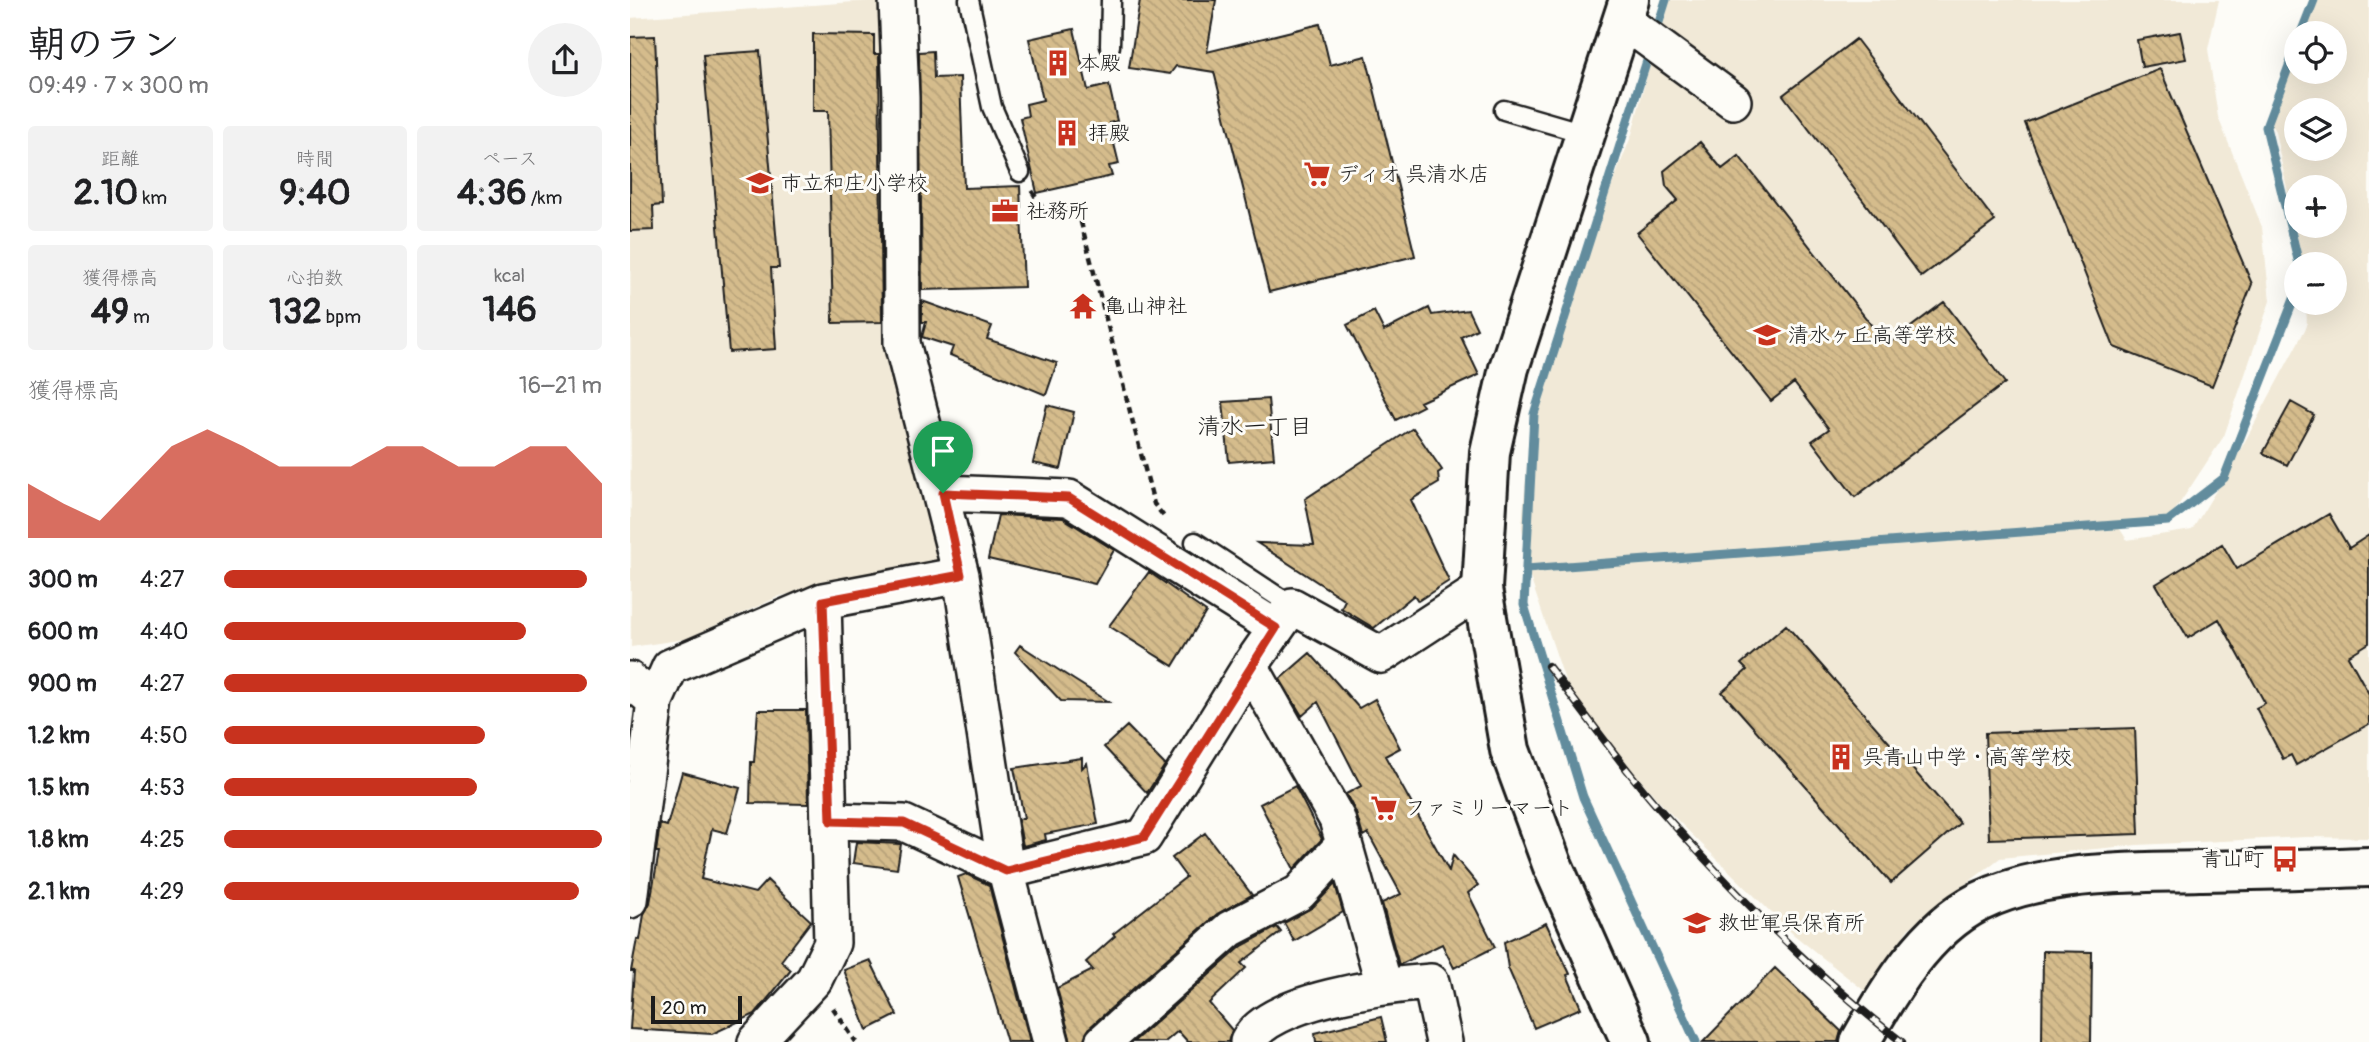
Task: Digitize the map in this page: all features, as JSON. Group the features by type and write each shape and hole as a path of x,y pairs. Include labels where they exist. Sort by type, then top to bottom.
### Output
{"street":[{"path":"897,0 901,98 902,343 943,493 961,575 1006,871 1051,1042"},
{"path":"1631,1042 1552,864 1510,750 1482,589 1490,452 1509,368 1627,11 1733,102"},
{"path":"943,493 1069,498 1284,617 1381,655 1482,589"},
{"path":"630,900 643,691 670,667 823,601 961,575"},
{"path":"756,1042 814,979 832,943 831,821 823,601"},
{"path":"831,821 904,823 1006,871 1144,837 1250,666 1284,617"},
{"path":"1250,666 1337,819 1384,985"},
{"path":"1103,1042 1230,929 1299,893 1344,844"},
{"path":"1860,1042 1882,1003 1926,943 1978,903 2041,881 2148,872 2369,867"},
{"path":"1248,1042 1253,1030 1287,1011 1384,985 1431,982 1444,1042"}],"lane":[{"path":"969,0 992,107 1020,172"},
{"path":"1110,46 1111,0"},
{"path":"1504,110 1587,134"},
{"path":"1195,542 1284,617"}],"path":[{"path":"1020,172 1045,212 1077,207 1154,504 1175,529 1195,542"},
{"path":"814,979 856,1042"}],"shaded area":[{"name":"市立和庄小学校","path":"882,0 896,348 946,559 780,596 686,639 631,647 630,18"},
{"path":"1666,0 2219,0 2208,49 2218,117 2262,227 2270,301 2224,436 2168,521 2118,526 2127,540 2192,530 2236,458 2307,326 2307,315 2347,315 2347,252 2300,252 2297,238 2347,238 2347,175 2284,175 2274,127 2266,127 2284,76 2284,84 2347,84 2347,21 2303,21 2311,0 2369,0 2369,838 2307,837 2137,845 2000,858 1908,929 1866,992 1794,935 1665,808 1572,701 1530,577 1522,527 1530,427 1585,254 1632,134"}],"building":[{"name":"ディオ 呉清水店","path":"1140,0 1216,0 1207,52 1320,24 1330,65 1366,56 1415,256 1269,292 1214,72 1176,66 1170,74 1129,68"},
{"name":"拝殿","path":"1074,29 1088,90 1109,85 1117,121 1109,123 1119,164 1109,166 1112,176 1037,193 1020,118 1028,116 1026,104 1043,100 1029,39"},
{"path":"2180,32 2186,59 2142,67 2137,40"},
{"path":"813,34 874,35 874,54 879,54 882,322 833,323 828,111 813,111"},
{"path":"655,36 662,205 653,206 654,230 630,231 630,37"},
{"path":"1856,39 1995,221 1921,277 1783,95"},
{"path":"760,51 779,268 771,268 776,349 729,352 703,55"},
{"path":"933,51 934,78 960,77 964,188 1020,186 1024,287 922,290 919,52"},
{"path":"2160,69 2252,284 2212,386 2114,347 2025,123"},
{"path":"1700,142 1722,169 1739,156 1887,345 1944,302 2005,383 1855,497 1812,441 1829,429 1794,383 1771,401 1637,233 1678,200 1666,186 1664,171"},
{"path":"922,301 992,326 987,339 1057,363 1046,395 950,355 953,347 922,337 926,322 922,322"},
{"path":"1429,308 1432,315 1468,310 1477,329 1461,337 1479,375 1420,402 1423,406 1396,420 1347,325 1374,311 1384,331"},
{"path":"1268,399 1274,458 1229,462 1223,402"},
{"path":"2291,402 2314,415 2287,465 2263,453"},
{"path":"1047,405 1074,412 1061,469 1033,463"},
{"path":"1413,428 1442,470 1438,473 1439,483 1411,500 1449,581 1418,601 1414,595 1374,628 1341,608 1345,600 1257,543 1314,545 1305,499"},
{"path":"2329,514 2349,548 2369,535 2369,643 2348,656 2369,694 2369,724 2296,765 2291,755 2283,759 2256,708 2265,703 2219,619 2188,638 2156,584 2222,544 2237,569"},
{"path":"998,515 1063,518 1114,550 1095,584 988,559"},
{"path":"1149,572 1206,612 1173,666 1109,626"},
{"name":"呉青山中学・高等学校","path":"1786,625 1960,823 1891,883 1722,692 1747,670 1741,664"},
{"path":"1020,645 1109,702 1061,701 1015,652"},
{"path":"1310,653 1359,708 1375,699 1400,748 1385,756 1449,871 1453,855 1478,885 1468,893 1495,947 1454,968 1442,944 1399,965 1382,903 1401,894 1368,833 1363,836 1356,813 1346,794 1361,786 1318,702 1302,716 1280,679"},
{"path":"758,710 806,710 808,804 750,803 751,762 754,762"},
{"path":"1127,726 1165,765 1147,793 1104,747"},
{"name":"呉青山中学・高等学校","path":"2135,728 2139,834 1989,839 1985,733"},
{"path":"1082,758 1082,768 1087,763 1098,824 1045,834 1046,840 1023,846 1018,819 1024,818 1014,768"},
{"path":"682,772 740,788 727,833 712,829 701,879 755,893 767,880 811,921 781,961 791,970 755,1014 712,1034 630,1029 634,971 631,971 637,939 640,940 644,914 650,903 659,852 656,852 660,824 667,826"},
{"path":"1295,786 1322,839 1294,869 1260,804"},
{"path":"1205,833 1252,895 1217,914 1090,1027 1083,1042 1071,1042 1057,988 1093,970 1086,962 1115,936 1113,934 1186,877 1172,858"},
{"path":"856,842 901,844 897,869 853,863"},
{"path":"966,874 989,885 1030,1042 1007,1042 958,877"},
{"path":"1335,884 1343,912 1294,941 1284,923 1313,907"},
{"path":"1546,923 1570,974 1567,975 1581,1008 1534,1028 1508,968 1504,942"},
{"path":"1277,927 1281,932 1241,963 1246,968 1209,1003 1232,1030 1228,1042 1188,1042 1178,1031 1165,1042 1133,1042 1242,946"},
{"path":"2043,951 2092,952 2091,1042 2042,1042"},
{"path":"870,960 897,1015 867,1030 844,970"},
{"path":"1775,968 1841,1031 1838,1042 1703,1042"},
{"path":"1381,1017 1387,1042 1316,1042 1315,1033"}],"waterway":[{"path":"1655,35 1666,0"},
{"path":"2306,21 2314,0"},
{"path":"1651,48 1534,414 1524,605 1583,797 1696,1042"},
{"path":"2284,79 2266,127 2296,252"},
{"path":"1526,569 2168,521 2224,478 2288,315"}],"railway":[{"path":"1548,666 1642,788 1713,868 1804,959 1902,1042"}],"place":[{"name":"本殿","path":"1058,63"},
{"name":"拝殿","path":"1067,133"},
{"name":"ディオ 呉清水店","path":"1317,174"},
{"name":"市立和庄小学校","path":"760,183"},
{"name":"社務所","path":"1005,211"},
{"name":"亀山神社","path":"1083,306"},
{"name":"清水ヶ丘高等学校","path":"1767,335"},
{"name":"呉青山中学・高等学校","path":"1841,757"},
{"name":"ファミリーマート","path":"1384,808"},
{"name":"青山町","path":"2285,859"},
{"name":"救世軍呉保育所","path":"1697,923"}],"district":[{"name":"清水一丁目","path":"1255,426"}],"route":[{"path":"943,493 1069,498 1276,628 1144,837 1006,871 904,823 831,821 823,601 961,575 943,493"}]}
